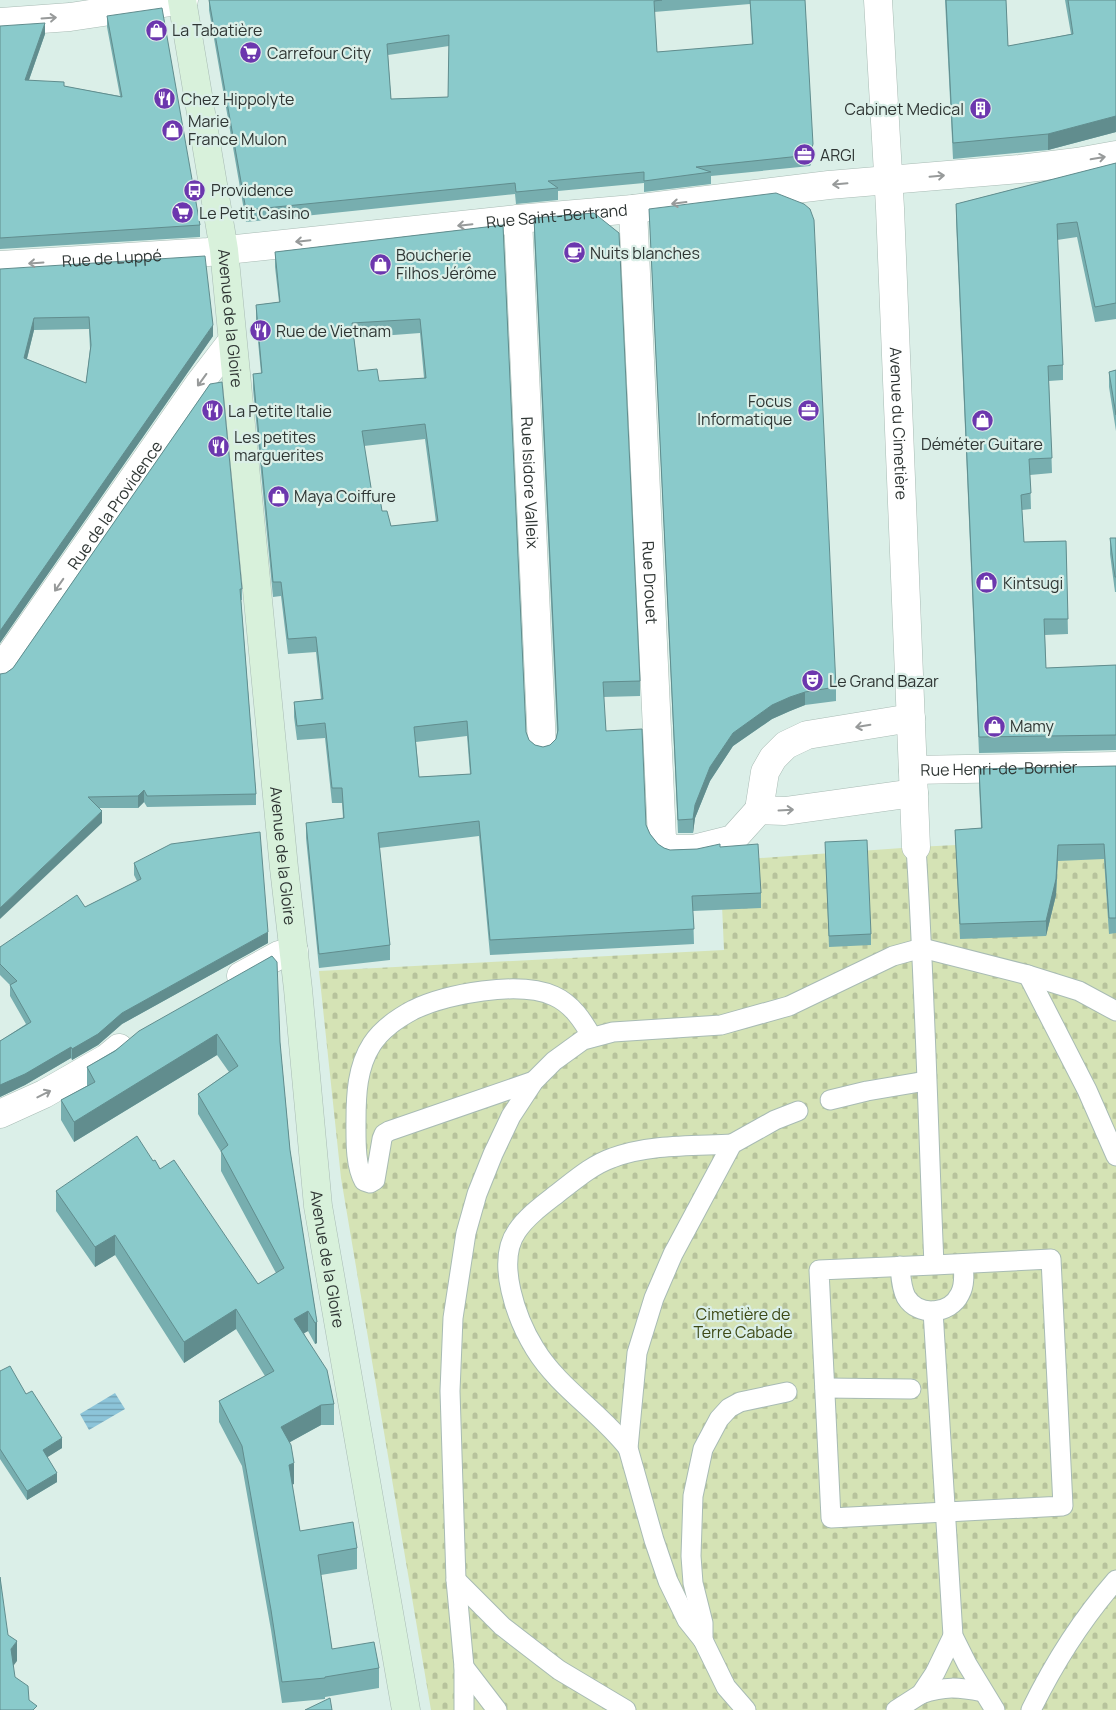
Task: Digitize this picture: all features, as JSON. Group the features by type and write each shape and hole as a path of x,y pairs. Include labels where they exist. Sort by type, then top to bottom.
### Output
{"street":[{"path":"0,22 70,17 183,0"},
{"name":"Avenue de la Gloire","path":"183,0 224,250 318,1206 406,1710"},
{"name":"Avenue du Cimetière","path":"878,0 888,180 916,847"},
{"name":"Rue Saint-Bertrand","path":"224,250 518,219 633,209 829,185 1020,169 1116,155"},
{"name":"Rue Drouet","path":"633,209 662,839 670,849 693,849 733,839 759,810"},
{"name":"Rue Isidore Valleix","path":"518,219 542,746"},
{"name":"Rue de Luppé","path":"0,265 224,250"},
{"name":"Rue de la Providence","path":"0,670 199,384 232,341"},
{"path":"911,718 807,735 786,745 773,758 764,772 759,810 785,811 914,781"},
{"name":"Rue Henri-de-Bornier","path":"914,781 1116,766"},
{"path":"221,987 279,955 294,952"},
{"path":"0,1114 44,1094 99,1063 138,1034"}],"lane":[{"path":"916,847 922,948 934,1265"},
{"path":"464,1710 464,1667 456,1580 450,1391 453,1318 465,1240 477,1194 511,1116 534,1081 554,1061 583,1040 613,1032 720,1025 789,1006 893,956 922,948 1028,975 1079,991 1113,1006"},
{"path":"1028,975 1087,1090 1116,1156"},
{"path":"534,1081 389,1131 384,1134 382,1139 375,1180 370,1183 364,1181 360,1173 356,1129 356,1102 360,1075 365,1056 372,1043 396,1020 412,1010 434,1002 516,988 554,996 568,1005 582,1020 592,1037"},
{"path":"830,1100 867,1091 926,1081"},
{"path":"628,1448 615,1431 564,1386 548,1368 524,1331 512,1296 509,1260 510,1244 516,1232 525,1221 582,1174 612,1158 645,1150 732,1144 775,1120 798,1111"},
{"path":"732,1144 684,1231 648,1315 637,1354 628,1448 654,1540 668,1581 687,1620 703,1640 726,1687 746,1710"},
{"path":"1051,1259 1063,1506 831,1518 819,1270 963,1264 1051,1259"},
{"path":"900,1266 907,1298 913,1305 921,1309 933,1311 947,1308 960,1296 963,1288 963,1264"},
{"path":"933,1311 953,1636 967,1664 996,1710"},
{"path":"824,1388 911,1389"},
{"path":"703,1640 703,1623 694,1583 691,1556 693,1496 703,1449 719,1419 729,1408 752,1398 788,1392"},
{"path":"456,1580 502,1626 552,1665 626,1710"},
{"path":"1031,1710 1070,1640 1095,1603 1116,1580"},
{"path":"921,1694 935,1673 953,1636"},
{"path":"464,1667 497,1710"},
{"path":"896,1710 921,1694 940,1688 963,1688 984,1692"}],"green space":[{"name":"Cimetière de Terre Cabade","path":"1116,837 1116,1710 431,1710 341,1178 319,971 724,950 720,861 916,847"}],"water":[{"path":"115,1393 125,1409 89,1430 80,1414"}],"building":[{"path":"209,0 662,0 654,1 657,52 753,44 750,0 805,0 813,144 810,155 696,167 711,172 644,181 644,172 548,181 558,188 516,192 515,183 246,210","holes":["449,35 448,97 391,99 387,44"]},
{"path":"946,0 1006,0 1008,46 1073,34 1068,0 1116,0 1116,116 1048,134 953,143"},
{"path":"162,8 200,225 0,238 0,26 45,23 25,80 64,82 64,86 122,97 107,16"},
{"path":"1116,163 1116,303 1095,307 1077,222 1057,224 1063,365 1048,366 1052,458 1029,459 1031,493 1021,495 1024,542 1066,541 1068,619 1044,619 1046,668 1116,665 1116,735 979,737 956,204"},
{"path":"776,193 804,204 810,209 814,220 836,687 805,692 772,705 733,733 710,767 695,805 693,819 678,820 649,209"},
{"path":"594,213 619,233 640,681 603,682 606,731 642,729 646,825 658,844 670,850 697,849 720,844 720,847 758,844 761,893 692,896 694,929 490,940 479,821 378,833 390,945 319,954 306,823 344,818 342,788 332,788 325,723 297,726 294,702 323,699 316,637 288,639 281,582 273,582 253,374 262,373 256,305 280,302 275,252 503,225 526,732 529,740 535,745 543,747 550,745 556,739 558,730 534,218","holes":["420,319 426,378 379,381 377,369 358,371 352,323","425,424 438,521 391,526 387,511 382,511 380,498 373,500 362,431","467,721 471,774 419,777 414,727"]},
{"path":"205,256 213,325 0,631 0,269","holes":["89,317 91,345 86,383 24,358 34,318"]},
{"path":"1116,370 1116,415 1109,372"},
{"path":"222,382 242,589 240,589 256,794 147,796 144,790 138,796 88,797 102,811 0,908 0,674 6,673 13,668 210,384"},
{"path":"1110,538 1116,538 1116,577 1115,577"},
{"path":"1116,766 1116,918 1109,918 1104,844 1058,845 1056,879 1046,921 960,924 955,830 982,828 979,769"},
{"path":"260,832 268,932 122,1013 98,1034 72,1049 71,1047 25,1074 0,1085 0,1041 31,1022 10,985 17,981 0,964 0,947 77,895 85,907 141,879 134,863 171,844"},
{"path":"867,840 871,934 829,936 825,842"},
{"path":"272,956 277,962 280,1042 290,1150 317,1322 315,1323 308,1311 294,1319 327,1370 334,1404 321,1405 281,1427 291,1445 294,1463 289,1465 300,1531 353,1522 357,1548 318,1555 332,1649 374,1642 379,1668 325,1678 282,1682 242,1446 219,1401 274,1371 236,1309 184,1342 115,1235 95,1247 56,1191 137,1136 160,1169 174,1160 258,1284 284,1268 221,1151 228,1145 198,1094 238,1066 217,1034 74,1122 61,1100 95,1082 87,1067 115,1051 139,1031"},
{"path":"10,1366 26,1394 32,1391 62,1438 43,1450 57,1473 27,1491 0,1449 0,1371"},
{"path":"0,1577 8,1635 17,1641 11,1649 15,1677 28,1686 29,1700 37,1706 33,1710 0,1710"},
{"path":"330,1698 332,1710 305,1710"}],"place":[{"name":"La Tabatière","path":"156,30"},
{"name":"Carrefour City","path":"251,53"},
{"name":"Chez Hippolyte","path":"165,99"},
{"name":"Cabinet Medical","path":"980,109"},
{"name":"Marie France Mulon","path":"172,130"},
{"name":"ARGI","path":"804,155"},
{"name":"Providence","path":"195,190"},
{"name":"Le Petit Casino","path":"183,213"},
{"name":"Nuits blanches","path":"574,253"},
{"name":"Boucherie Filhos Jérôme","path":"380,264"},
{"name":"Rue de Vietnam","path":"260,331"},
{"name":"Focus Informatique","path":"808,410"},
{"name":"La Petite Italie","path":"212,411"},
{"name":"Déméter Guitare","path":"982,420"},
{"name":"Les petites marguerites","path":"218,446"},
{"name":"Maya Coiffure","path":"278,496"},
{"name":"Kintsugi","path":"987,583"},
{"name":"Le Grand Bazar","path":"813,681"},
{"name":"Mamy","path":"994,726"}]}
